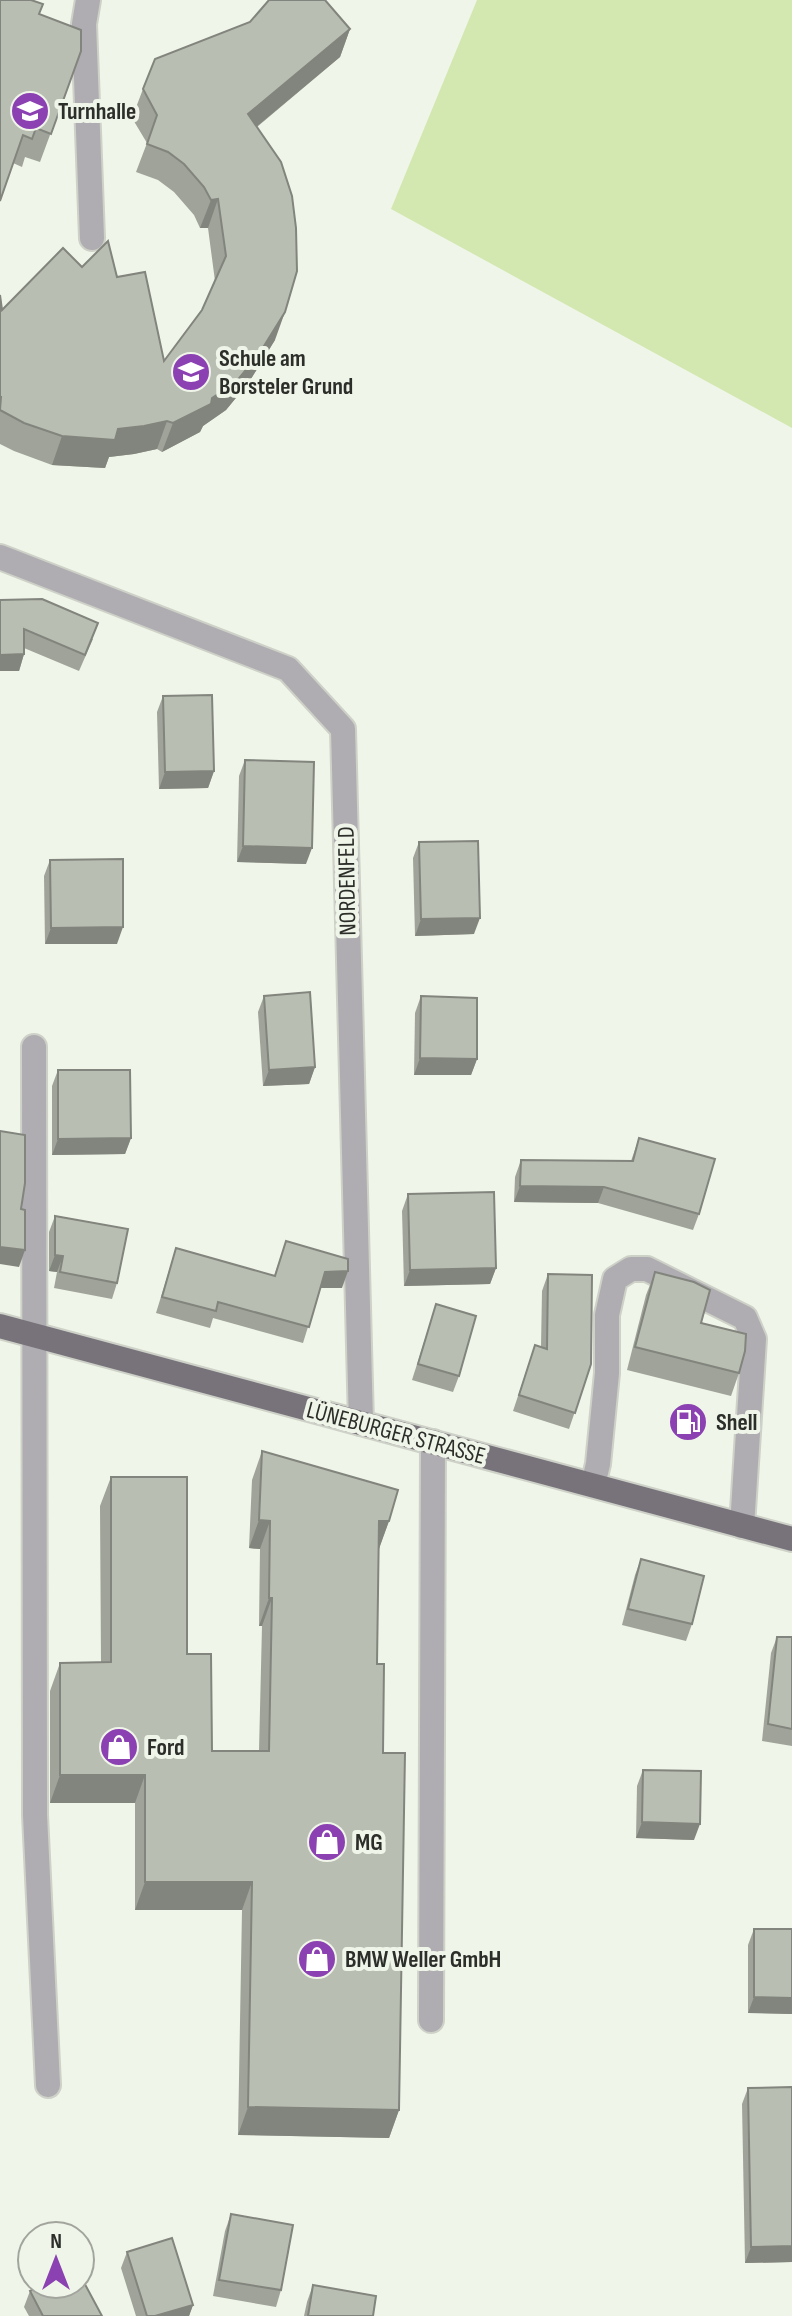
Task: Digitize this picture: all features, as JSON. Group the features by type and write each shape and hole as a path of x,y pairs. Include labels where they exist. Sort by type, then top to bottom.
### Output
{"main road":[{"name":"LÜNEBURGER STRASSE","path":"0,1326 792,1539"}],"street":[{"path":"88,0 84,24 92,238"},
{"name":"NORDENFELD","path":"0,557 288,669 343,729 361,1423"},
{"path":"34,1047 35,1815 48,2085"},
{"path":"593,1485 607,1373 607,1315 615,1279 631,1269 647,1269 745,1318 754,1339 742,1526"},
{"path":"431,2020 433,1442"}],"green space":[{"path":"477,0 792,0 792,428 391,209"}],"building":[{"name":"Turnhalle","path":"0,0 31,0 43,4 39,14 81,30 81,51 51,134 36,128 32,139 23,135 0,201"},
{"path":"269,0 325,0 350,29 248,114 281,162 292,196 296,228 297,271 285,312 259,354 236,382 212,398 211,404 173,423 167,421 118,429 115,440 62,436 24,423 0,410 0,295 2,310 63,248 82,267 108,241 117,277 145,272 164,361 202,310 226,256 218,199 211,200 184,164 168,152 147,144 157,115 143,89 155,59 250,22"},
{"path":"42,599 98,623 85,655 24,629 24,654 0,655 0,600"},
{"path":"212,695 214,771 165,772 163,696"},
{"path":"245,760 314,762 312,848 243,846"},
{"path":"478,841 480,918 421,919 419,842"},
{"path":"123,859 123,927 51,928 50,860"},
{"path":"310,992 315,1067 269,1070 264,996"},
{"path":"421,996 477,998 477,1059 420,1058"},
{"path":"58,1070 130,1070 131,1138 58,1139"},
{"path":"0,1131 25,1135 25,1183 21,1209 25,1210 25,1250 0,1247"},
{"path":"639,1138 715,1159 699,1214 604,1187 520,1186 521,1160 633,1161"},
{"path":"494,1192 496,1268 410,1270 408,1194"},
{"path":"55,1216 128,1229 117,1283 60,1272 63,1256 55,1255"},
{"path":"286,1241 348,1259 348,1271 325,1272 309,1327 218,1302 216,1311 162,1297 176,1248 275,1276"},
{"path":"655,1272 694,1282 710,1290 701,1323 746,1334 739,1373 635,1347"},
{"path":"548,1274 592,1275 591,1364 575,1413 519,1395 535,1345 547,1349"},
{"path":"436,1304 476,1316 459,1376 418,1364"},
{"path":"262,1451 398,1490 389,1521 379,1521 377,1664 384,1664 383,1753 405,1753 399,2110 248,2107 252,1882 145,1882 145,1775 60,1775 60,1663 111,1662 111,1477 187,1477 187,1654 211,1654 212,1751 269,1751 272,1598 269,1598 270,1521 259,1520"},
{"path":"641,1559 704,1576 692,1624 628,1609"},
{"path":"777,1637 792,1637 792,1729 768,1724"},
{"path":"643,1770 701,1771 700,1824 642,1822"},
{"path":"754,1929 792,1929 792,1998 754,1997"},
{"path":"792,2087 792,2246 751,2247 748,2088"},
{"path":"231,2214 293,2225 281,2290 219,2280"},
{"path":"172,2238 193,2305 147,2316 127,2252"},
{"path":"313,2285 376,2296 373,2316 308,2316"},
{"path":"35,2300 93,2300 102,2316 43,2316"}],"place":[{"name":"Turnhalle","path":"30,111"},
{"name":"Schule am Borsteler Grund","path":"191,372"},
{"name":"Shell","path":"688,1422"},
{"name":"Ford","path":"119,1747"},
{"name":"MG","path":"327,1842"},
{"name":"BMW Weller GmbH","path":"317,1959"}]}
